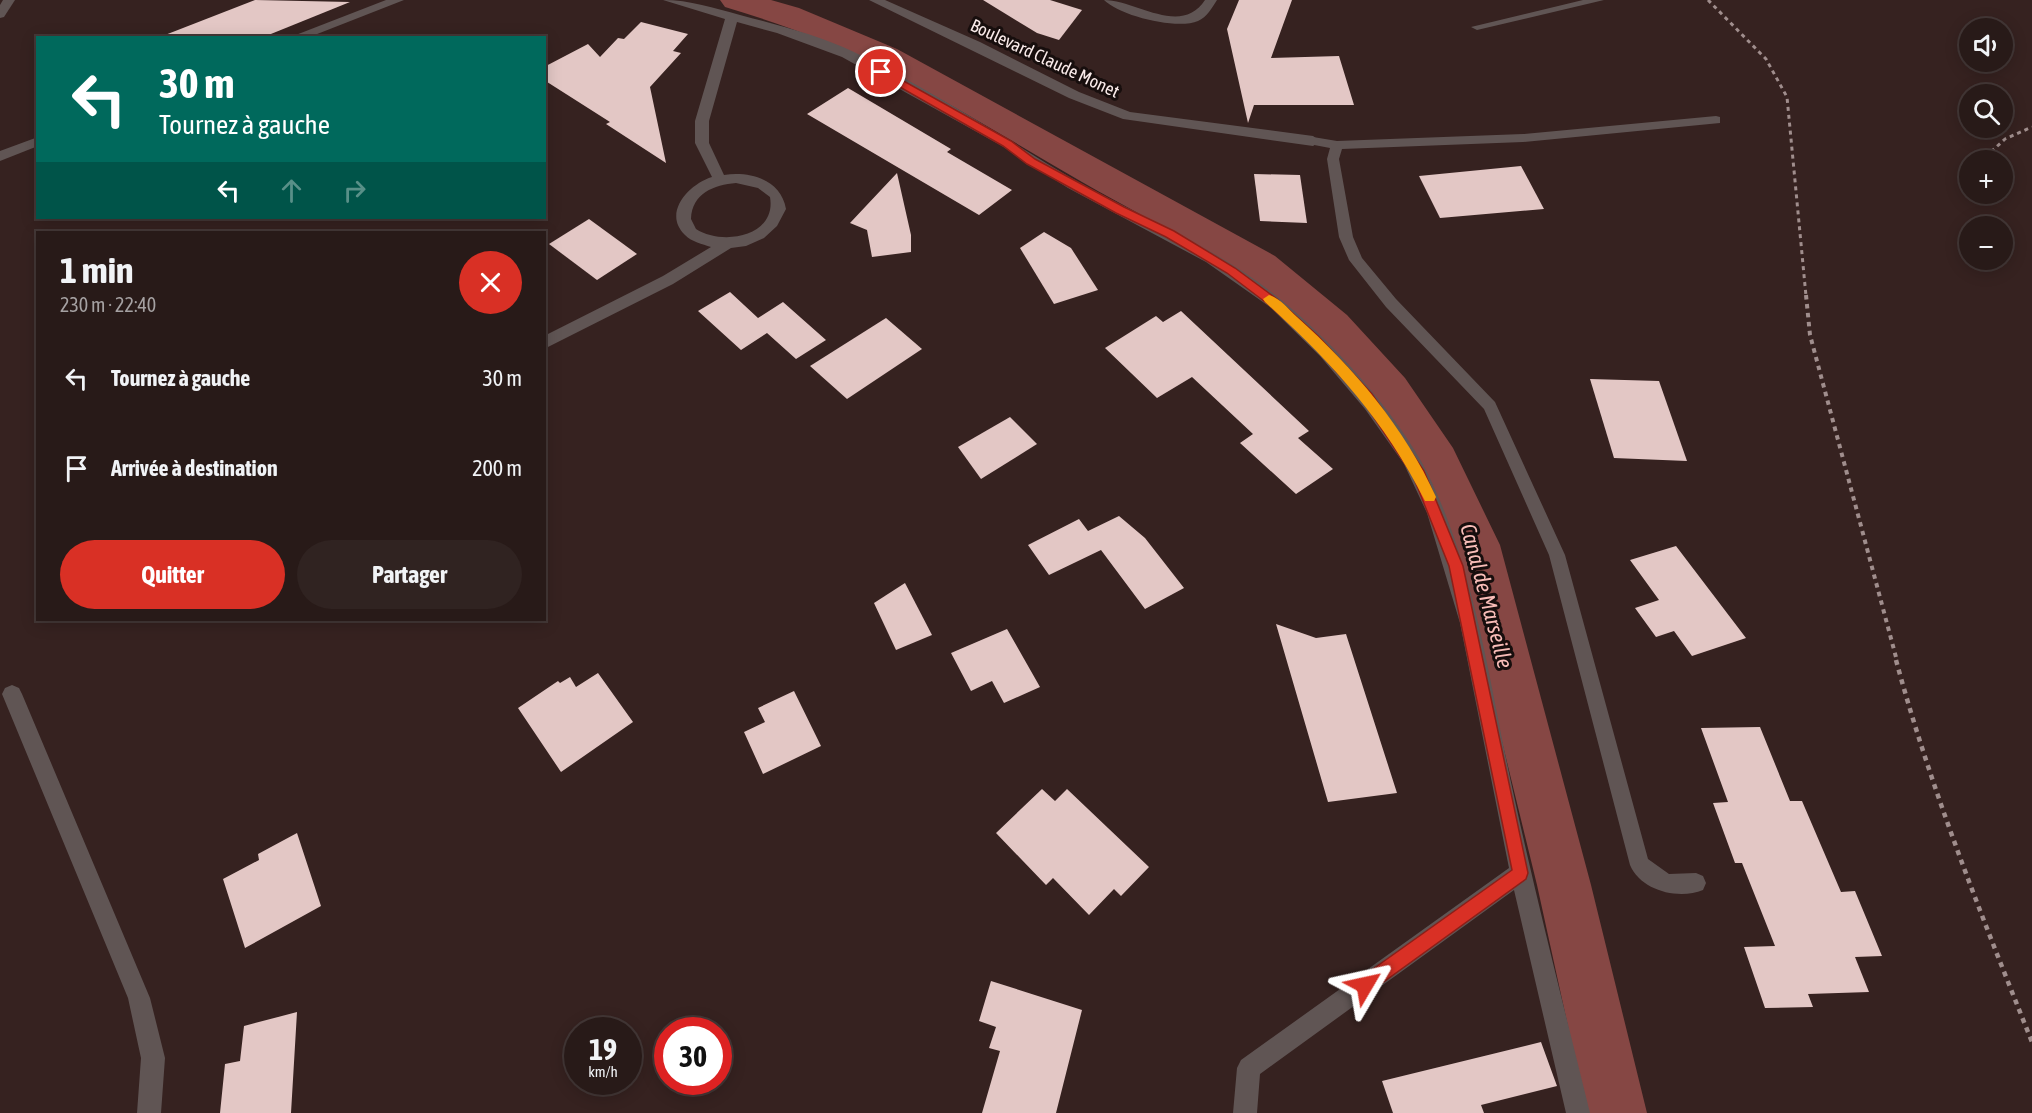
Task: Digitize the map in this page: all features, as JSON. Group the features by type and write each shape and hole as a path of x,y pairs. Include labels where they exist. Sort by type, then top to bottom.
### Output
{"street":[{"path":"299,36 398,0"},
{"path":"669,0 782,30 847,54 1007,143 1041,167 1181,240 1231,270 1273,302 1314,339 1360,389 1419,474 1456,566 1520,873 1578,1113"},
{"name":"Boulevard Claude Monet","path":"875,0 975,45 1074,95 1128,116 1313,141"},
{"path":"1110,0 1126,8 1165,19 1191,20 1204,12 1211,0"},
{"path":"720,180 702,143 702,121 732,17"},
{"path":"0,156 36,142"},
{"path":"546,342 668,280 727,244 751,238 771,226 778,215 780,203 775,193 765,184 752,179 720,180 706,185 686,201 683,222 689,231 699,238 727,244"},
{"path":"12,694 139,998 153,1058 149,1113"},
{"path":"1245,1113 1250,1068 1520,873"}],"lane":[{"path":"0,15 9,0"},
{"path":"1478,27 1598,0"},
{"path":"1313,141 1337,145 1523,138 1716,120"},
{"path":"1337,145 1333,159 1346,237 1356,260 1391,303 1490,406 1557,555 1640,865 1666,884 1696,883"}],"path":[{"path":"1708,0 1766,59 1787,97 1810,335 1913,723 1989,934 2032,1042"},
{"path":"1993,150 2005,139 2032,127"}],"building":[{"path":"255,0 350,2 266,36 165,35"},
{"path":"983,0 1050,0 1082,10 1059,40 1037,33"},
{"path":"1239,0 1292,0 1271,58 1339,56 1354,105 1254,105 1248,123 1227,29"},
{"path":"641,22 688,34 673,51 681,53 650,87 666,163 606,124 610,122 546,81 546,66 588,44 600,57 618,38 624,39"},
{"path":"848,88 951,149 947,152 1012,190 979,215 807,114"},
{"path":"1521,166 1544,209 1440,218 1419,176"},
{"path":"897,173 911,235 911,252 872,257 867,230 850,223"},
{"path":"1254,174 1300,175 1307,223 1260,221"},
{"path":"589,219 637,254 597,280 549,244"},
{"path":"1044,232 1071,248 1098,290 1054,304 1020,248"},
{"path":"730,292 758,318 783,302 826,340 796,359 767,333 741,350 698,311"},
{"path":"1181,311 1309,431 1298,438 1333,469 1296,494 1240,443 1253,434 1192,377 1157,398 1105,348 1156,316 1163,322"},
{"path":"886,318 922,349 847,399 810,366"},
{"path":"1590,379 1659,381 1687,461 1614,458"},
{"path":"1010,417 1037,444 981,479 958,447"},
{"path":"1119,516 1145,538 1184,588 1145,609 1101,550 1049,575 1028,545 1079,519 1088,531"},
{"path":"1676,546 1746,638 1692,656 1674,631 1656,637 1635,608 1659,600 1630,560"},
{"path":"905,583 932,635 896,650 874,603"},
{"path":"1276,624 1316,638 1346,634 1397,793 1328,802"},
{"path":"1007,629 1040,687 1004,703 992,681 971,691 951,653"},
{"path":"598,673 633,722 561,772 518,708 558,681 560,683 570,677 576,687"},
{"path":"794,691 821,746 763,774 744,732 765,722 758,708"},
{"path":"1760,727 1790,801 1802,801 1841,892 1855,891 1882,956 1855,957 1869,992 1808,994 1813,1007 1765,1008 1744,947 1775,946 1742,863 1735,863 1713,803 1728,802 1701,728"},
{"path":"1042,789 1055,801 1067,789 1149,867 1121,896 1114,889 1089,915 1053,878 1046,885 996,833"},
{"path":"297,833 321,906 245,948 223,879 259,860 258,854"},
{"path":"991,981 1082,1010 1056,1113 982,1113 1000,1051 989,1048 996,1027 979,1021"},
{"path":"297,1012 291,1113 220,1113 225,1064 240,1061 244,1026"},
{"path":"1541,1042 1557,1086 1481,1105 1484,1113 1393,1113 1382,1081"}],"waterway":[{"name":"Canal de Marseille","path":"736,0 788,15 885,56 1261,266 1333,325 1390,389 1415,424 1437,461 1477,545 1564,885 1617,1113"}],"slow traffic":[{"path":"1269,299 1314,339 1368,397 1419,474 1429,497"}],"route":[{"path":"881,72 1007,143 1031,161 1120,210 1170,234 1231,270 1273,302 1314,339 1368,397 1419,474 1439,518 1456,566 1520,873 1365,985"}]}
